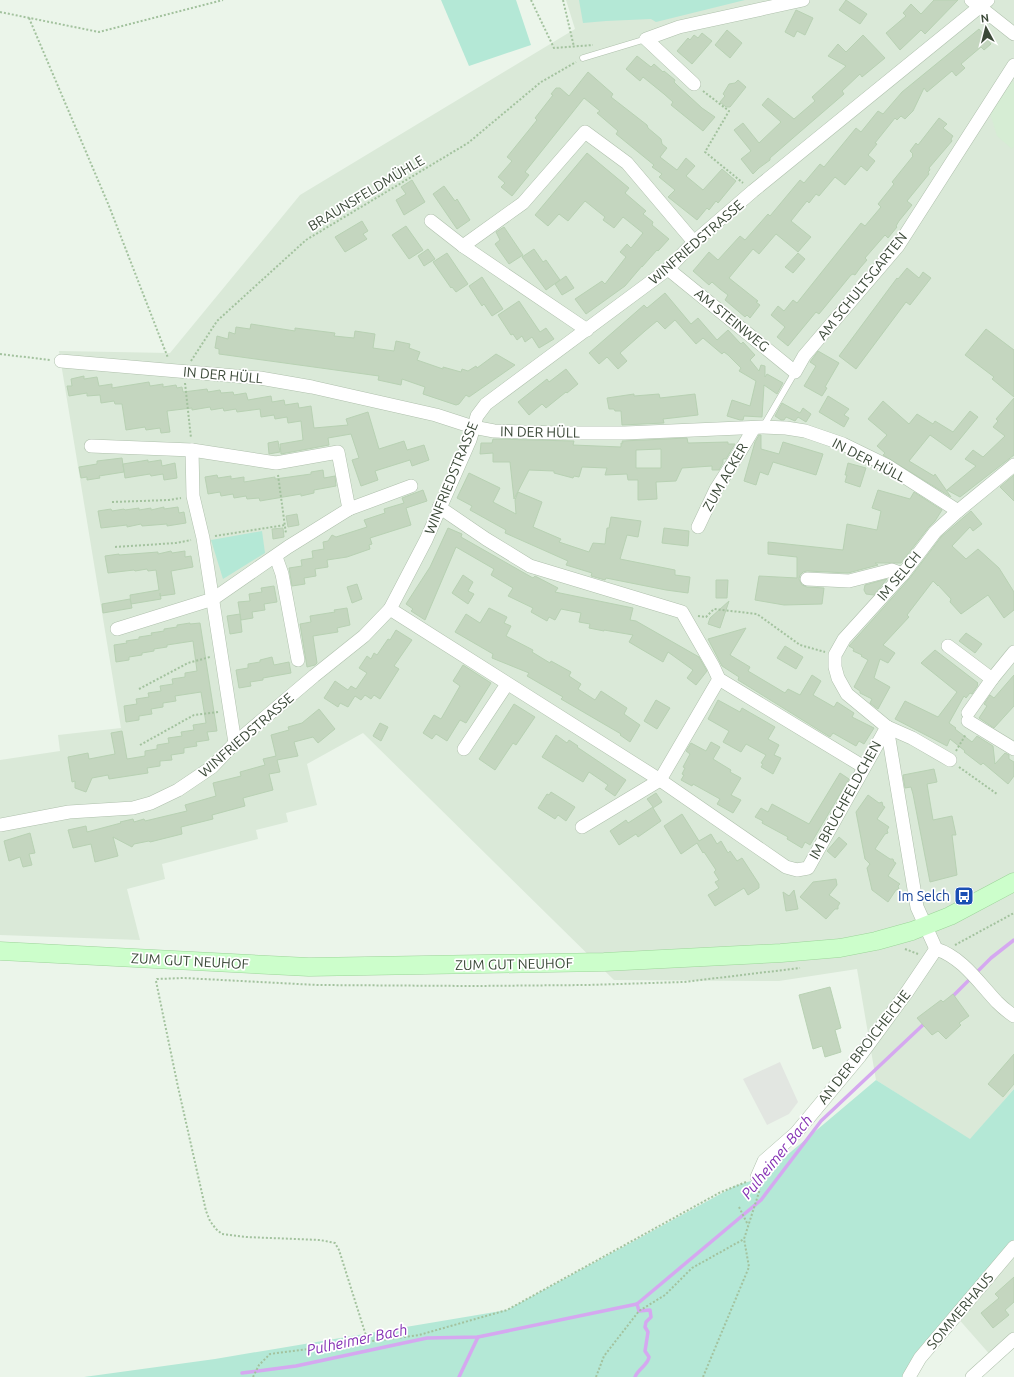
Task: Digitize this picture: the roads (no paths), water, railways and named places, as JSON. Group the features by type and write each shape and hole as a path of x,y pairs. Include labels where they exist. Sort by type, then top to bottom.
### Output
{"main road":[{"name":"ZUM GUT NEUHOF","path":"0,951 309,967 596,962 781,953 840,948 899,935 950,916 1014,882"}],"street":[{"path":"694,84 646,39 679,27 803,0"},
{"path":"979,2 1014,34"},
{"name":"WINFRIEDSTRASSE","path":"0,825 69,812 133,808 151,803 178,790 212,767 235,744 314,676 364,636 390,609 426,540 439,507 470,440 477,416 486,404 668,269 694,242 979,2"},
{"name":"AM SCHULTSGARTEN","path":"795,372 804,356 898,246 1014,65"},
{"path":"463,246 524,203 585,132 627,163 694,242"},
{"path":"431,221 463,246 587,330"},
{"name":"AM STEINWEG","path":"668,269 795,372"},
{"name":"IN DER HÜLL","path":"61,361 260,378 312,387 436,415 473,427 494,431 625,434 758,428 786,428 805,431 843,444 886,465 958,511"},
{"name":"ZUM ACKER","path":"698,527 712,495 741,450 758,428"},
{"path":"91,446 192,450 276,463 338,452 349,509"},
{"path":"192,450 193,496 203,538 235,744"},
{"name":"IM SELCH","path":"883,724 847,694 838,678 835,667 835,655 844,639 903,574 935,532 1014,465"},
{"path":"118,629 213,599 276,557 288,547 349,509 411,486"},
{"path":"439,507 486,539 530,566 682,612 719,679 864,767"},
{"path":"276,557 282,574 298,660"},
{"path":"807,579 849,581 892,570 903,574"},
{"name":"IM BRUCHFELDCHEN","path":"390,609 660,780 786,867 797,870 808,868 864,767 883,724"},
{"path":"948,646 992,679"},
{"path":"1014,652 992,679 969,720 1014,749"},
{"path":"582,827 660,780 719,679"},
{"path":"464,749 507,684"},
{"path":"883,724 912,738 950,760"},
{"path":"883,724 917,907 941,954 986,989 1014,1016"},
{"name":"AN DER BROICHEICHE","path":"759,1183 764,1161 796,1133 860,1056 941,954"},
{"name":"SOMMERHAUS","path":"909,1377 920,1358 1014,1246"},
{"path":"972,1377 1014,1339"}],"lane":[{"path":"583,58 646,39"},
{"name":"AM SCHULTSGARTEN","path":"758,428 795,372"}],"waterway":[{"name":"Pulheimer Bach","path":"951,998 991,958 1014,940"},
{"name":"Pulheimer Bach","path":"242,1373 296,1366 427,1338 478,1337 637,1304 761,1200 821,1121 926,1022"},
{"path":"635,1377 647,1362 649,1357 645,1351 648,1332 645,1327 646,1322 651,1317 650,1310 639,1311 637,1304"},
{"name":"Pulheimer Bach","path":"459,1377 478,1337"}],"place":[{"name":"Im Selch","path":"964,896"}]}
